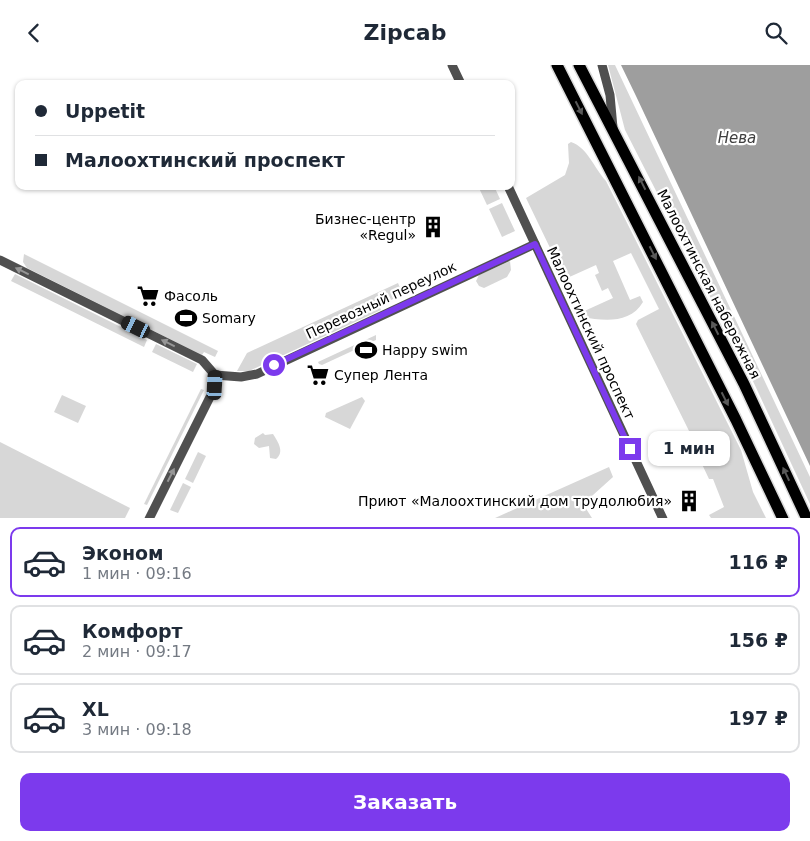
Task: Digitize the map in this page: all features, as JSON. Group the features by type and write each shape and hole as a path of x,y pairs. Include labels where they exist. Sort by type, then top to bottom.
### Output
{"main road":[{"path":"557,65 718,385 783,518"},
{"name":"Малоохтинская набережная","path":"579,65 744,384 807,518"}],"street":[{"path":"452,65 459,80"},
{"path":"602,65 610,95 613,129"},
{"name":"Малоохтинский проспект","path":"510,190 663,518"},
{"name":"Перевозный переулок","path":"215,375 241,377 256,374 535,244"},
{"path":"0,260 202,360 215,375 212,393 150,518"}],"shaded area":[{"path":"608,65 615,65 810,477 810,504 752,379 625,130"},
{"path":"571,142 582,149 606,181 741,450 753,492 766,518 711,518 709,515 724,507 713,479 709,479 691,441 693,439 636,324 638,320 659,309 631,253 613,261 630,300 640,296 643,302 638,309 631,314 616,319 582,317 580,313 613,298 608,288 602,291 595,275 599,273 596,265 565,279 526,198 565,175 569,163 568,144"},
{"path":"480,190 496,190 500,199 487,205"},
{"path":"502,203 515,231 502,237 489,209"},
{"path":"24,254 218,351 215,357 204,352 202,355 27,268 23,262"},
{"path":"510,261 511,270 507,277 484,288 479,286 476,281 479,275"},
{"path":"15,274 147,340 144,347 11,281"},
{"path":"398,283 403,295 379,305 381,310 249,371 237,371 247,353"},
{"path":"376,335 376,340 322,365 318,362"},
{"path":"156,344 197,364 193,372 152,352"},
{"path":"201,389 204,390 147,505 144,504"},
{"path":"62,395 86,406 78,423 54,412"},
{"path":"362,397 365,401 350,429 325,417 326,413"},
{"path":"263,433 265,435 273,434 279,444 280,453 276,459 270,458 269,446 259,448 254,444 255,438"},
{"path":"0,442 130,508 125,518 0,518"},
{"path":"198,452 206,456 193,483 185,479"},
{"path":"609,467 613,477 583,504 592,518 495,518"},
{"path":"183,483 191,487 178,513 170,510"}],"water":[{"name":"Нева","path":"621,65 810,65 810,466 636,96"}],"place":[{"name":"Бизнес-центр «Regul»","path":"433,227"},
{"name":"Фасоль","path":"148,296"},
{"name":"Somary","path":"186,318"},
{"name":"Happy swim","path":"366,350"},
{"name":"Супер Лента","path":"318,375"},
{"name":"Приют «Малоохтинский дом трудолюбия»","path":"689,501"}],"route":[{"path":"274,365 535,244 630,449"}]}
